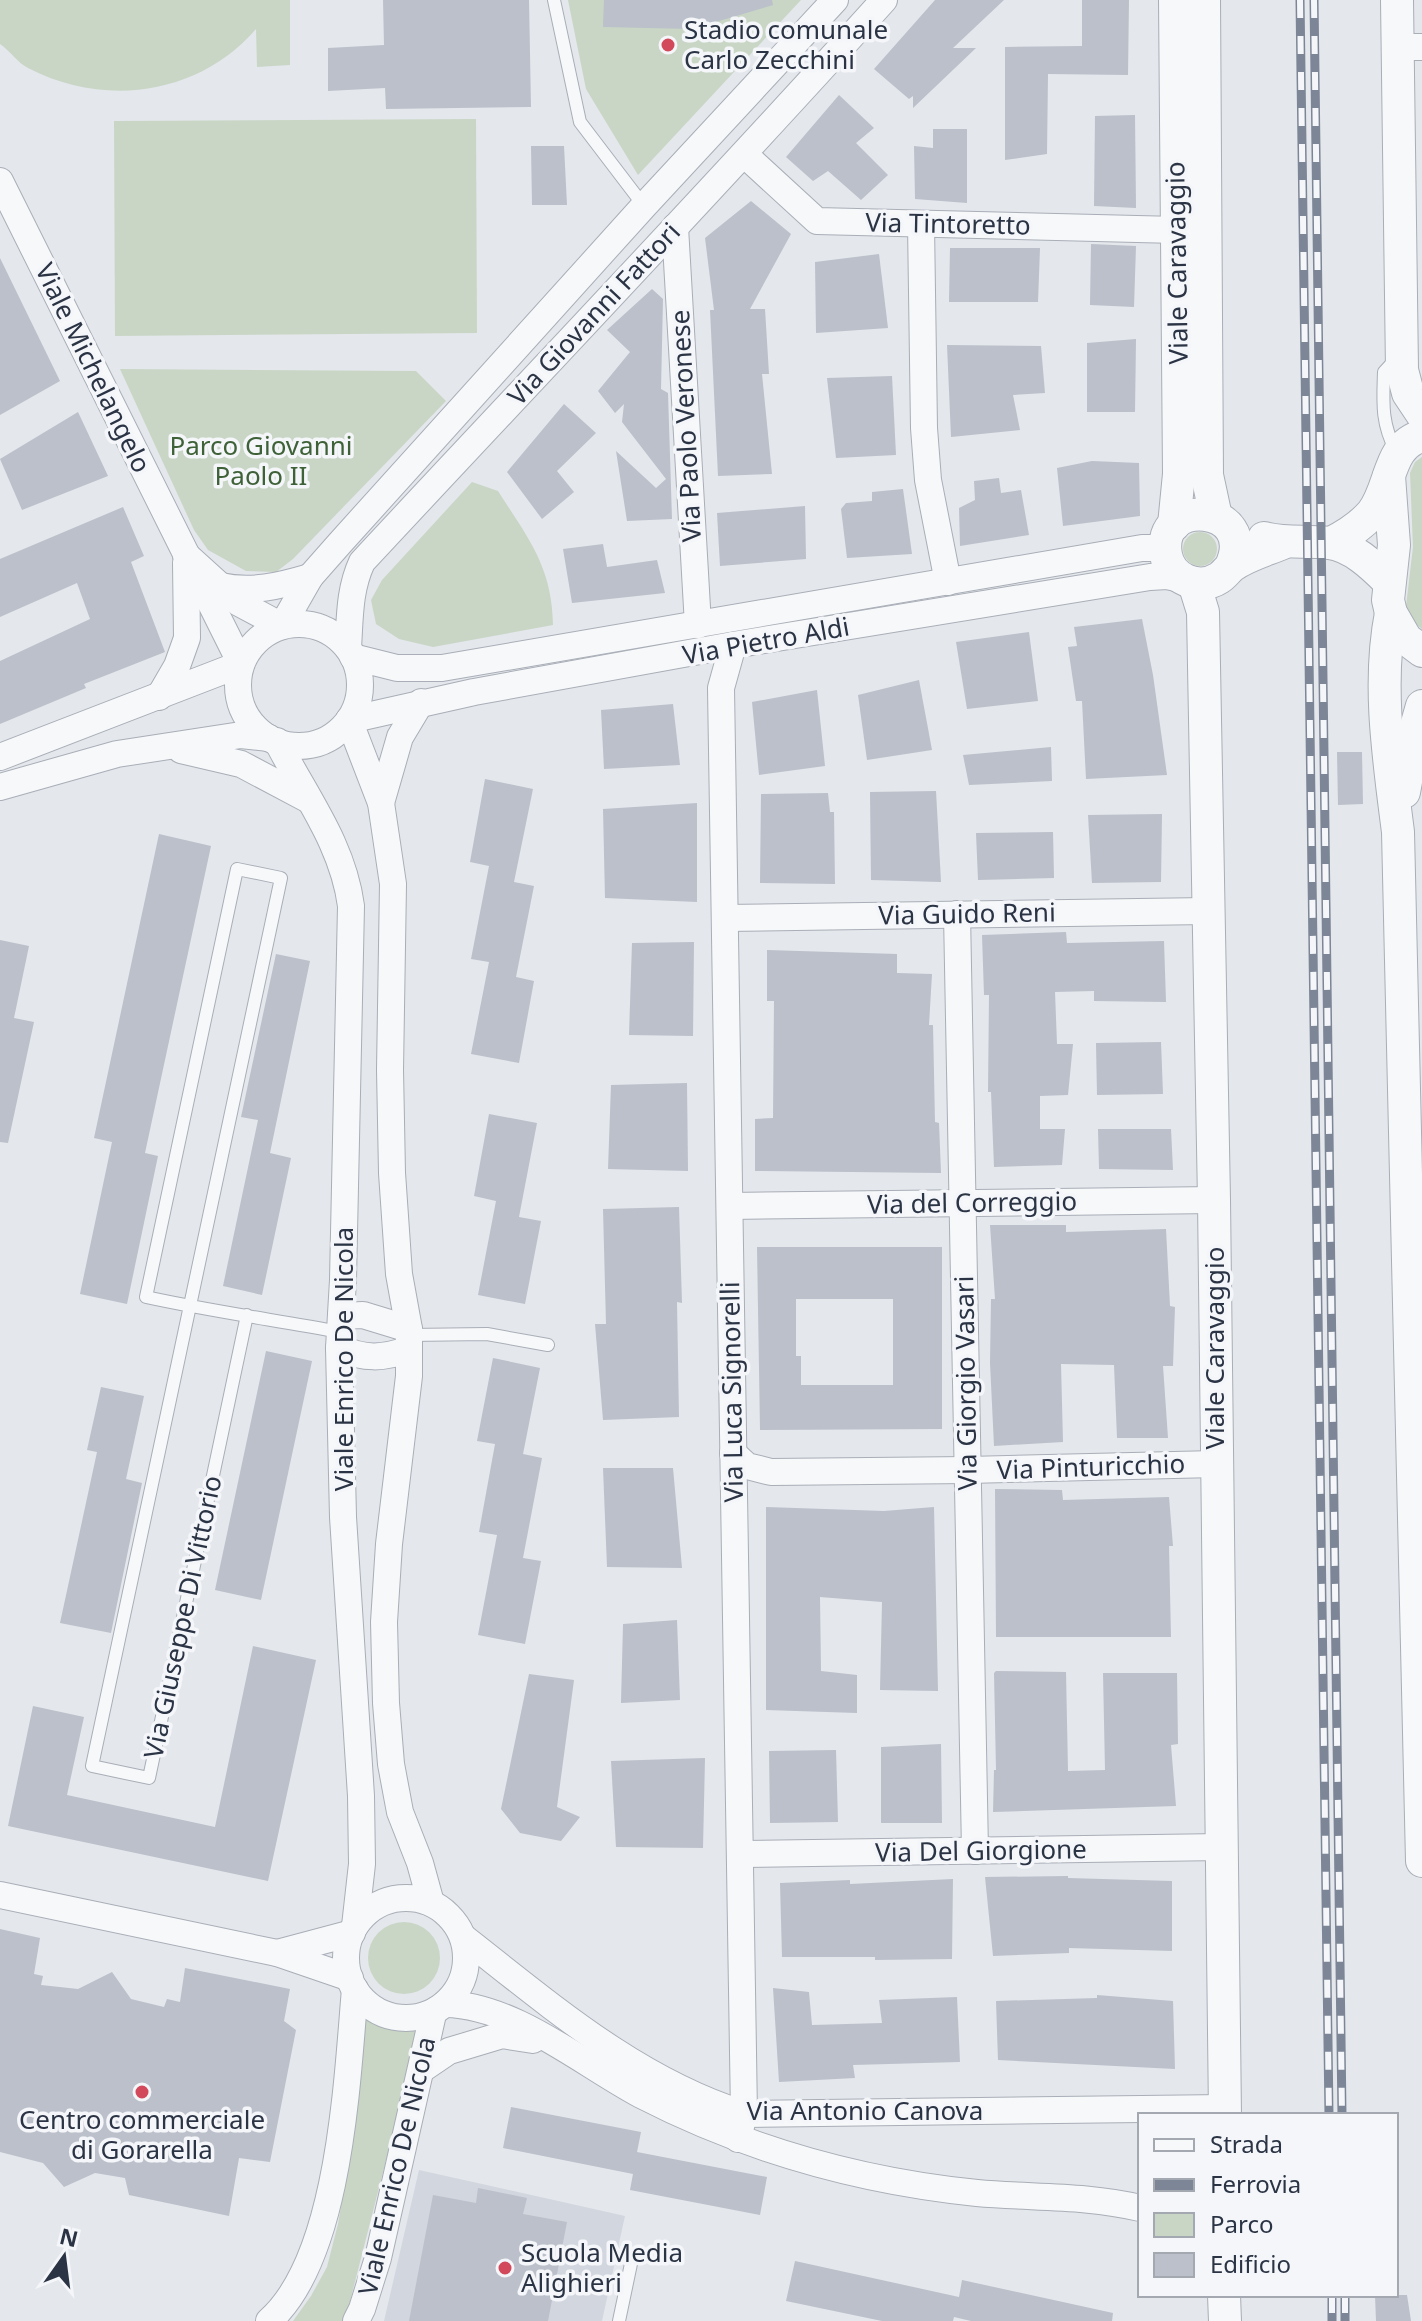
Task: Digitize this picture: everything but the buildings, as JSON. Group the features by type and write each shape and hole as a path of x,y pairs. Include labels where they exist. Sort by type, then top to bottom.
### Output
{"street":[{"name":"Via Giovanni Fattori","path":"282,626 310,577 644,206 835,0"},
{"name":"Via Giovanni Fattori","path":"351,652 351,596 362,562 745,155 884,0"},
{"name":"Viale Caravaggio","path":"1175,0 1179,474 1169,536 1170,566 1190,582 1203,612 1225,2111"},
{"name":"Viale Caravaggio","path":"1204,0 1207,475 1221,521 1235,543 1231,566"},
{"path":"1397,0 1410,47 1404,382 1413,405 1422,414"},
{"name":"Via Tintoretto","path":"745,155 817,221 1177,230"},
{"name":"Viale Michelangelo","path":"0,181 241,664"},
{"path":"921,224 924,428 928,480 948,582"},
{"name":"Via Paolo Veronese","path":"675,227 698,625"},
{"path":"1403,350 1422,377"},
{"path":"1331,543 1354,531 1374,511 1403,455"},
{"path":"1403,455 1388,600 1391,613 1406,639 1422,651"},
{"path":"1169,536 1193,514 1283,543 1331,543 1362,557 1388,581"},
{"name":"Via Pietro Aldi","path":"351,652 397,668 442,668 1142,548 1169,536"},
{"path":"1190,582 1206,583 1218,579 1231,566 1283,543"},
{"name":"Viale Michelangelo","path":"186,555 239,603 282,626"},
{"name":"Viale Michelangelo","path":"159,697 177,666 187,638 186,555"},
{"name":"Via Pietro Aldi","path":"349,720 421,702 733,645 1150,577 1167,576 1190,582"},
{"path":"218,586 261,589 310,577"},
{"path":"1391,613 1386,638 1386,701 1390,772 1398,832 1415,1316 1422,1861"},
{"path":"0,787 74,764 157,747 241,735 292,745 308,745 324,740 349,720 359,695 358,669 351,652 323,629 296,624 282,626 262,636 246,653 241,664 238,685 241,706 252,724 273,740"},
{"name":"Via Luca Signorelli","path":"733,645 721,688 740,1854 741,2127"},
{"path":"0,757 241,664"},
{"name":"Viale Enrico De Nicola","path":"381,803 400,737 421,702"},
{"path":"1398,832 1422,706"},
{"name":"Viale Enrico De Nicola","path":"349,720 381,803 393,884 392,1173 399,1274 409,1338 409,1376 389,1544 384,1622 386,1703 391,1764 400,1812 420,1863 431,1903"},
{"name":"Viale Enrico De Nicola","path":"273,740 337,850 347,880 351,906 340,1332 343,1517 361,1796 362,1864 353,1930"},
{"name":"Viale Enrico De Nicola","path":"157,747 194,752 241,764 308,800"},
{"name":"Via Guido Reni","path":"725,918 1208,911"},
{"name":"Via Giorgio Vasari","path":"957,914 975,1851"},
{"name":"Via del Correggio","path":"730,1206 1214,1200"},
{"path":"363,1315 409,1338 388,1357 359,1357 340,1332 363,1315"},
{"name":"Via Pinturicchio","path":"733,1453 747,1466 771,1472 1216,1464"},
{"name":"Via Del Giorgione","path":"740,1854 1222,1847"},
{"path":"0,1895 277,1953 352,1984 367,2003 383,2013 400,2017 419,2016 440,2007 457,1990 464,1973 466,1955 463,1937 444,1911 414,1898 397,1898 380,1903 366,1913 353,1930 347,1948 352,1984 350,2064 328,2197 299,2283 283,2309 269,2321"},
{"path":"277,1953 353,1930"},
{"name":"Via Antonio Canova","path":"463,1937 561,2015 660,2079 711,2104 785,2155 879,2179 979,2193 1108,2200 1138,2198"},
{"name":"Via Antonio Canova","path":"440,2007 461,2004 496,2013 638,2093 712,2129 1138,2114"},
{"name":"Viale Enrico De Nicola","path":"356,2321 378,2258 433,2014 440,2007"},
{"path":"421,2070 449,2051 502,2035 553,2043"},
{"name":"Via Antonio Canova","path":"1164,2113 1225,2111"},
{"name":"Via Antonio Canova","path":"1108,2200 1138,2208"},
{"path":"1224,2297 1225,2321"}],"lane":[{"path":"554,0 580,122 644,206"},
{"path":"1403,350 1384,372 1386,432 1403,455"},
{"name":"Via Giuseppe Di Vittorio","path":"247,1315 149,1778 92,1766 190,1307 281,878 237,869 146,1297 190,1307 247,1315 340,1332"},
{"path":"409,1338 487,1334 548,1345"},
{"path":"619,2321 632,2259"}],"shaded area":[{"name":"Scuola Media Alighieri","path":"419,2170 625,2216 602,2321 384,2321"}],"green space":[{"path":"0,0 290,0 290,65 257,67 256,29 233,51 207,69 179,81 119,91 88,88 58,81 28,68 0,44"},
{"name":"Stadio comunale Carlo Zecchini","path":"568,0 801,0 638,175 586,89"},
{"path":"476,119 477,333 115,336 114,121"},
{"name":"Parco Giovanni Paolo II","path":"120,369 416,371 446,401 293,559 276,572 246,571 208,550 194,530"},
{"path":"1422,457 1422,629 1412,621 1406,606 1413,547 1410,473 1415,462"},
{"path":"472,482 498,491 528,538 548,586 553,625 433,647 399,639 376,624 371,600 382,580"},
{"path":"1200,532 1212,537 1217,549 1212,561 1200,566 1188,561 1183,549 1188,537"},
{"path":"404,1922 424,1928 434,1938 440,1958 434,1978 424,1988 404,1994 384,1988 374,1978 368,1958 374,1938 384,1928"},
{"path":"362,2016 381,2024 419,2031 346,2317 343,2321 293,2321 327,2267 338,2224 358,2103"}],"railway":[{"path":"1300,0 1329,2113"},
{"path":"1314,0 1342,2113"},
{"path":"1332,2297 1332,2321"},
{"path":"1345,2297 1345,2321"}],"place":[{"name":"Stadio comunale Carlo Zecchini","path":"668,45"},
{"name":"Centro commerciale di Gorarella","path":"142,2092"},
{"name":"Scuola Media Alighieri","path":"505,2268"}]}
